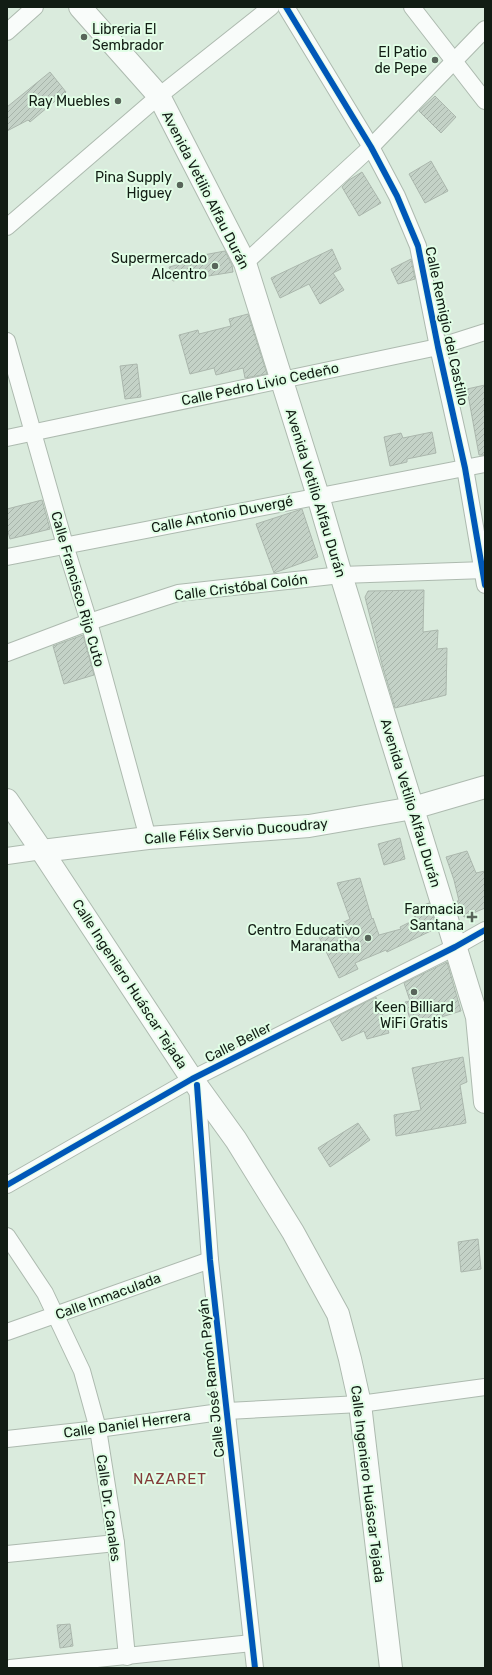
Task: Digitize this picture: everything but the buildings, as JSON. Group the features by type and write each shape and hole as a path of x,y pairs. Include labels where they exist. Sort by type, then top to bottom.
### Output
{"main road":[{"name":"Avenida Vetilio Alfau Durán","path":"80,7 159,96 245,263 318,496 455,947 481,1016 485,1102"},
{"name":"Calle Félix Servio Ducoudray","path":"42,851 148,838 309,826 413,808 485,787"},
{"name":"Calle Ingeniero Huáscar Tejada","path":"7,800 194,1082 236,1140 293,1232 338,1314 360,1404 391,1668"}],"street":[{"path":"7,32 35,7"},
{"path":"7,227 159,96 271,7"},
{"name":"Calle Remigio del Castillo","path":"286,7 371,147 397,196 418,246 438,347 465,468 484,575"},
{"path":"412,7 485,101"},
{"path":"245,263 371,147 485,28"},
{"name":"Calle Pedro Livio Cedeño","path":"7,438 438,347 485,332"},
{"name":"Calle Francisco Rijo Cuto","path":"7,341 64,545 89,622 148,838"},
{"name":"Calle Antonio Duvergé","path":"7,557 485,464"},
{"name":"Calle Cristóbal Colón","path":"7,653 89,622 178,593 341,575 484,575"},
{"name":"Calle Félix Servio Ducoudray","path":"7,856 42,851"},
{"name":"Calle Beller","path":"7,1185 194,1082 485,930"},
{"name":"Calle José Ramón Payán","path":"194,1082 210,1260 255,1668"},
{"name":"Calle Dr. Canales","path":"7,1236 45,1293 82,1370 98,1429 116,1543 127,1657"},
{"name":"Calle Inmaculada","path":"7,1332 210,1260"},
{"name":"Calle Daniel Herrera","path":"7,1439 98,1429 227,1411 360,1404 485,1387"},
{"path":"7,1554 116,1543"},
{"path":"10,1668 252,1643"}],"cycle path":[{"path":"286,7 371,147 397,196 418,246 438,347 465,468 485,585"},
{"path":"7,1185 192,1079 455,947 485,930"},
{"path":"197,1085 210,1260 255,1668"}],"place":[{"name":"Libreria El Sembrador","path":"84,37"},
{"name":"El Patio de Pepe","path":"435,60"},
{"name":"Ray Muebles","path":"118,101"},
{"name":"Pina Supply Higuey","path":"180,185"},
{"name":"Supermercado Alcentro","path":"215,266"},
{"name":"Farmacia Santana","path":"472,917"},
{"name":"Centro Educativo Maranatha","path":"368,938"},
{"name":"Keen Billiard WiFi Gratis","path":"414,992"}],"district":[{"name":"NAZARET","path":"170,1479"}]}
